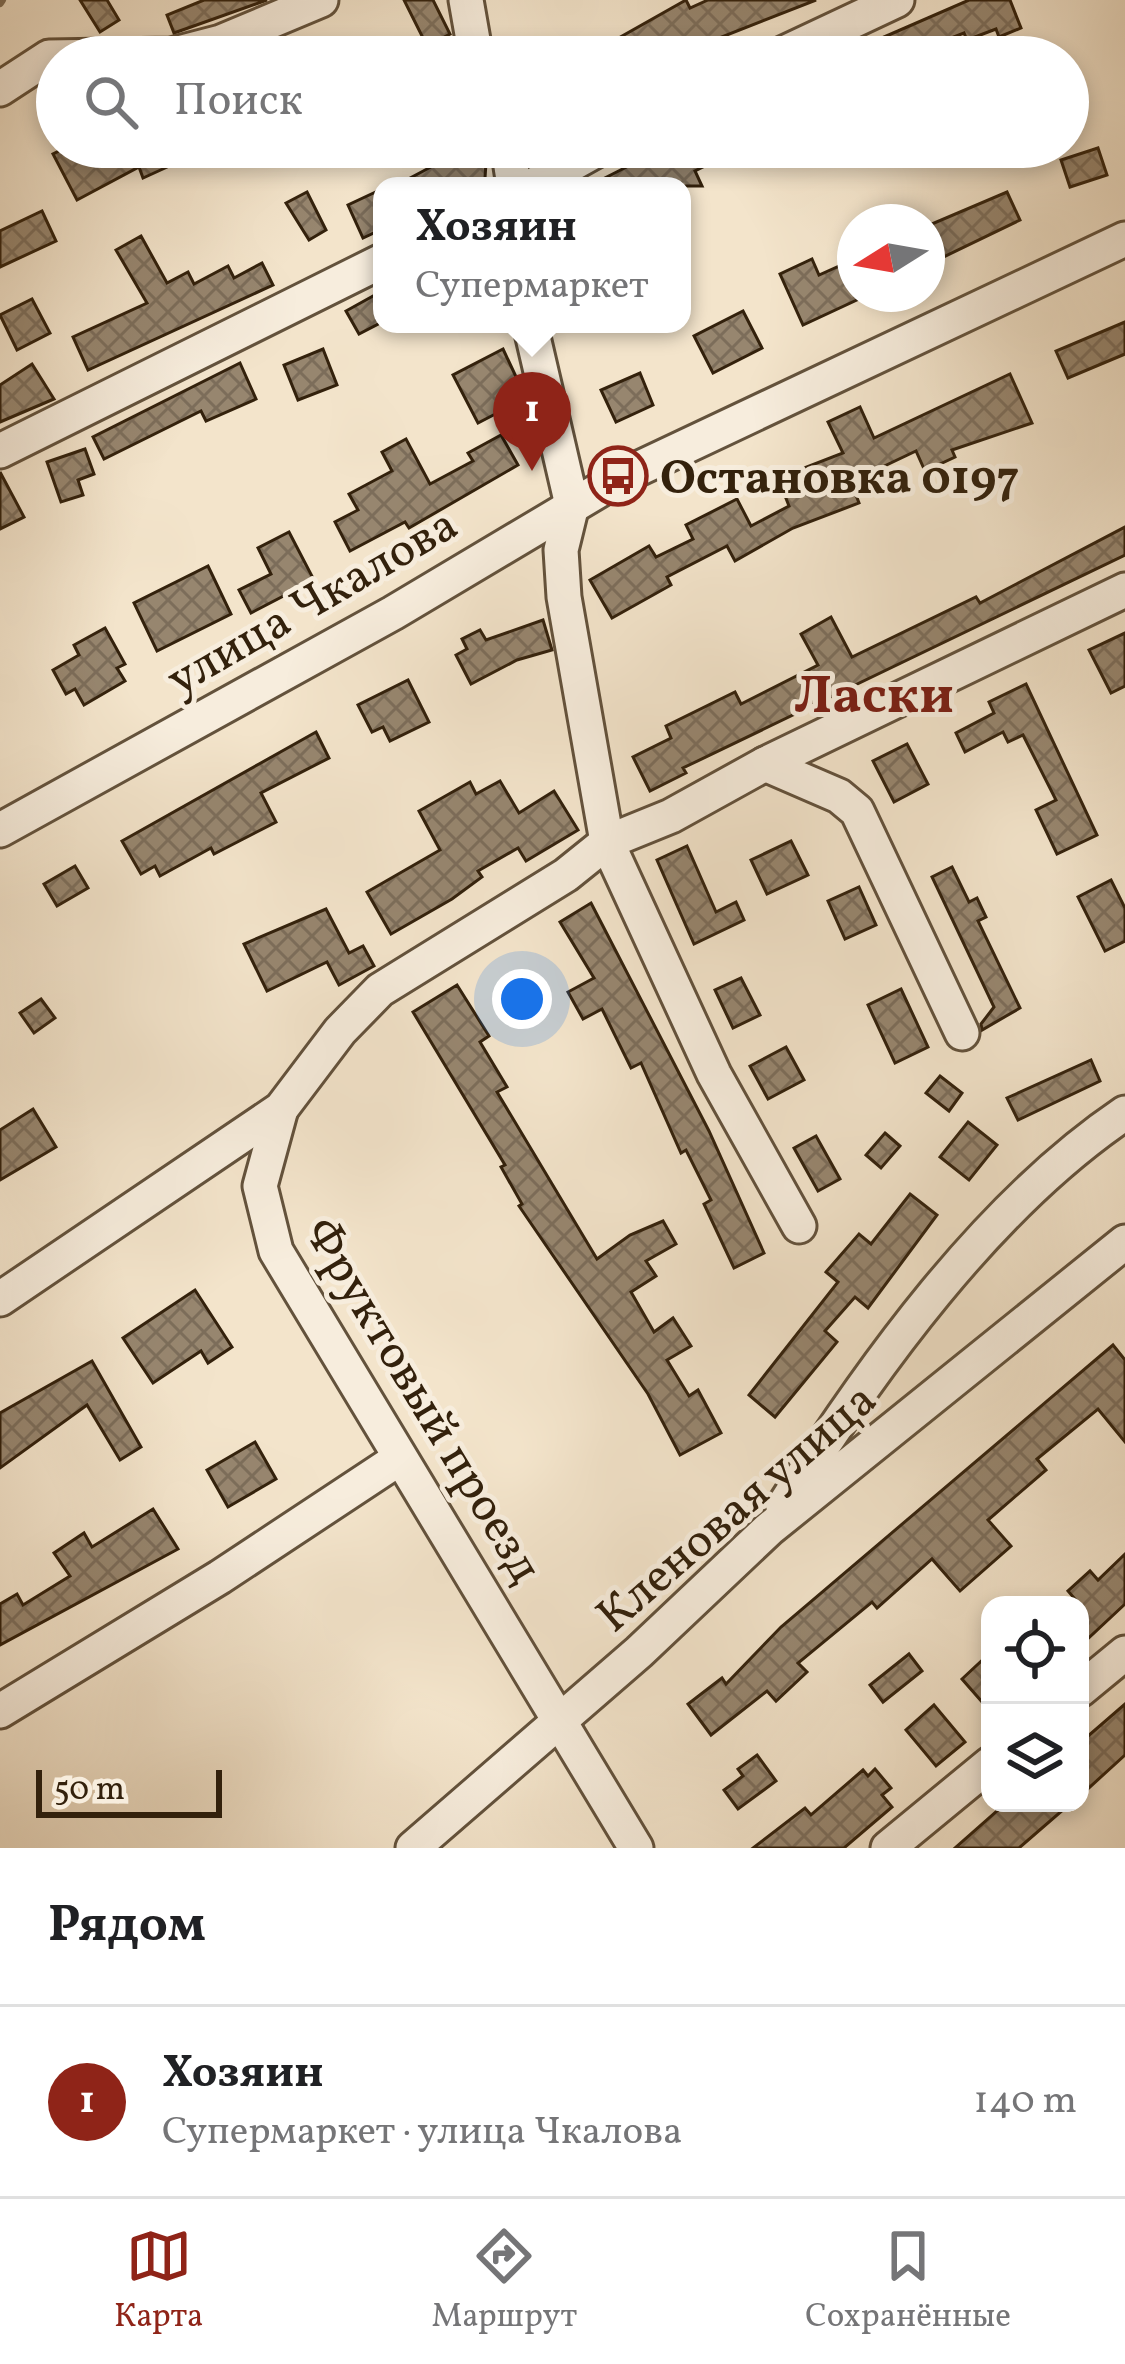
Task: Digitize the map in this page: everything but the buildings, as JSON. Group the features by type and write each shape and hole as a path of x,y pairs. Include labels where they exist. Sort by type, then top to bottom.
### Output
{"street":[{"path":"235,36 321,0"},
{"path":"466,0 472,36"},
{"path":"821,36 897,0"},
{"path":"0,89 36,65"},
{"name":"улица Чкалова","path":"0,830 393,614 572,505 688,443 1125,239"},
{"path":"0,451 373,266"},
{"path":"532,333 572,505 561,550 564,597 607,842 714,1074 799,1226"},
{"path":"0,1299 281,1109 340,1031 380,990 566,874 607,842 671,816 765,764 1125,590"},
{"path":"765,764 839,796 857,811 962,1033"},
{"name":"Фруктовый проезд","path":"281,1109 260,1180 269,1235 636,1848"},
{"path":"769,1529 897,1343 963,1265 1052,1169 1125,1113"},
{"name":"Кленовая улица","path":"412,1848 639,1652 769,1529 1125,1242"},
{"path":"0,1711 220,1577 400,1458"},
{"path":"1089,1683 1125,1653"},
{"path":"888,1848 981,1771"}],"place":[{"name":"Хозяин","path":"532,471"},
{"name":"Остановка 0197","path":"618,476"}],"district":[{"name":"Ласки","path":"874,693"}]}
